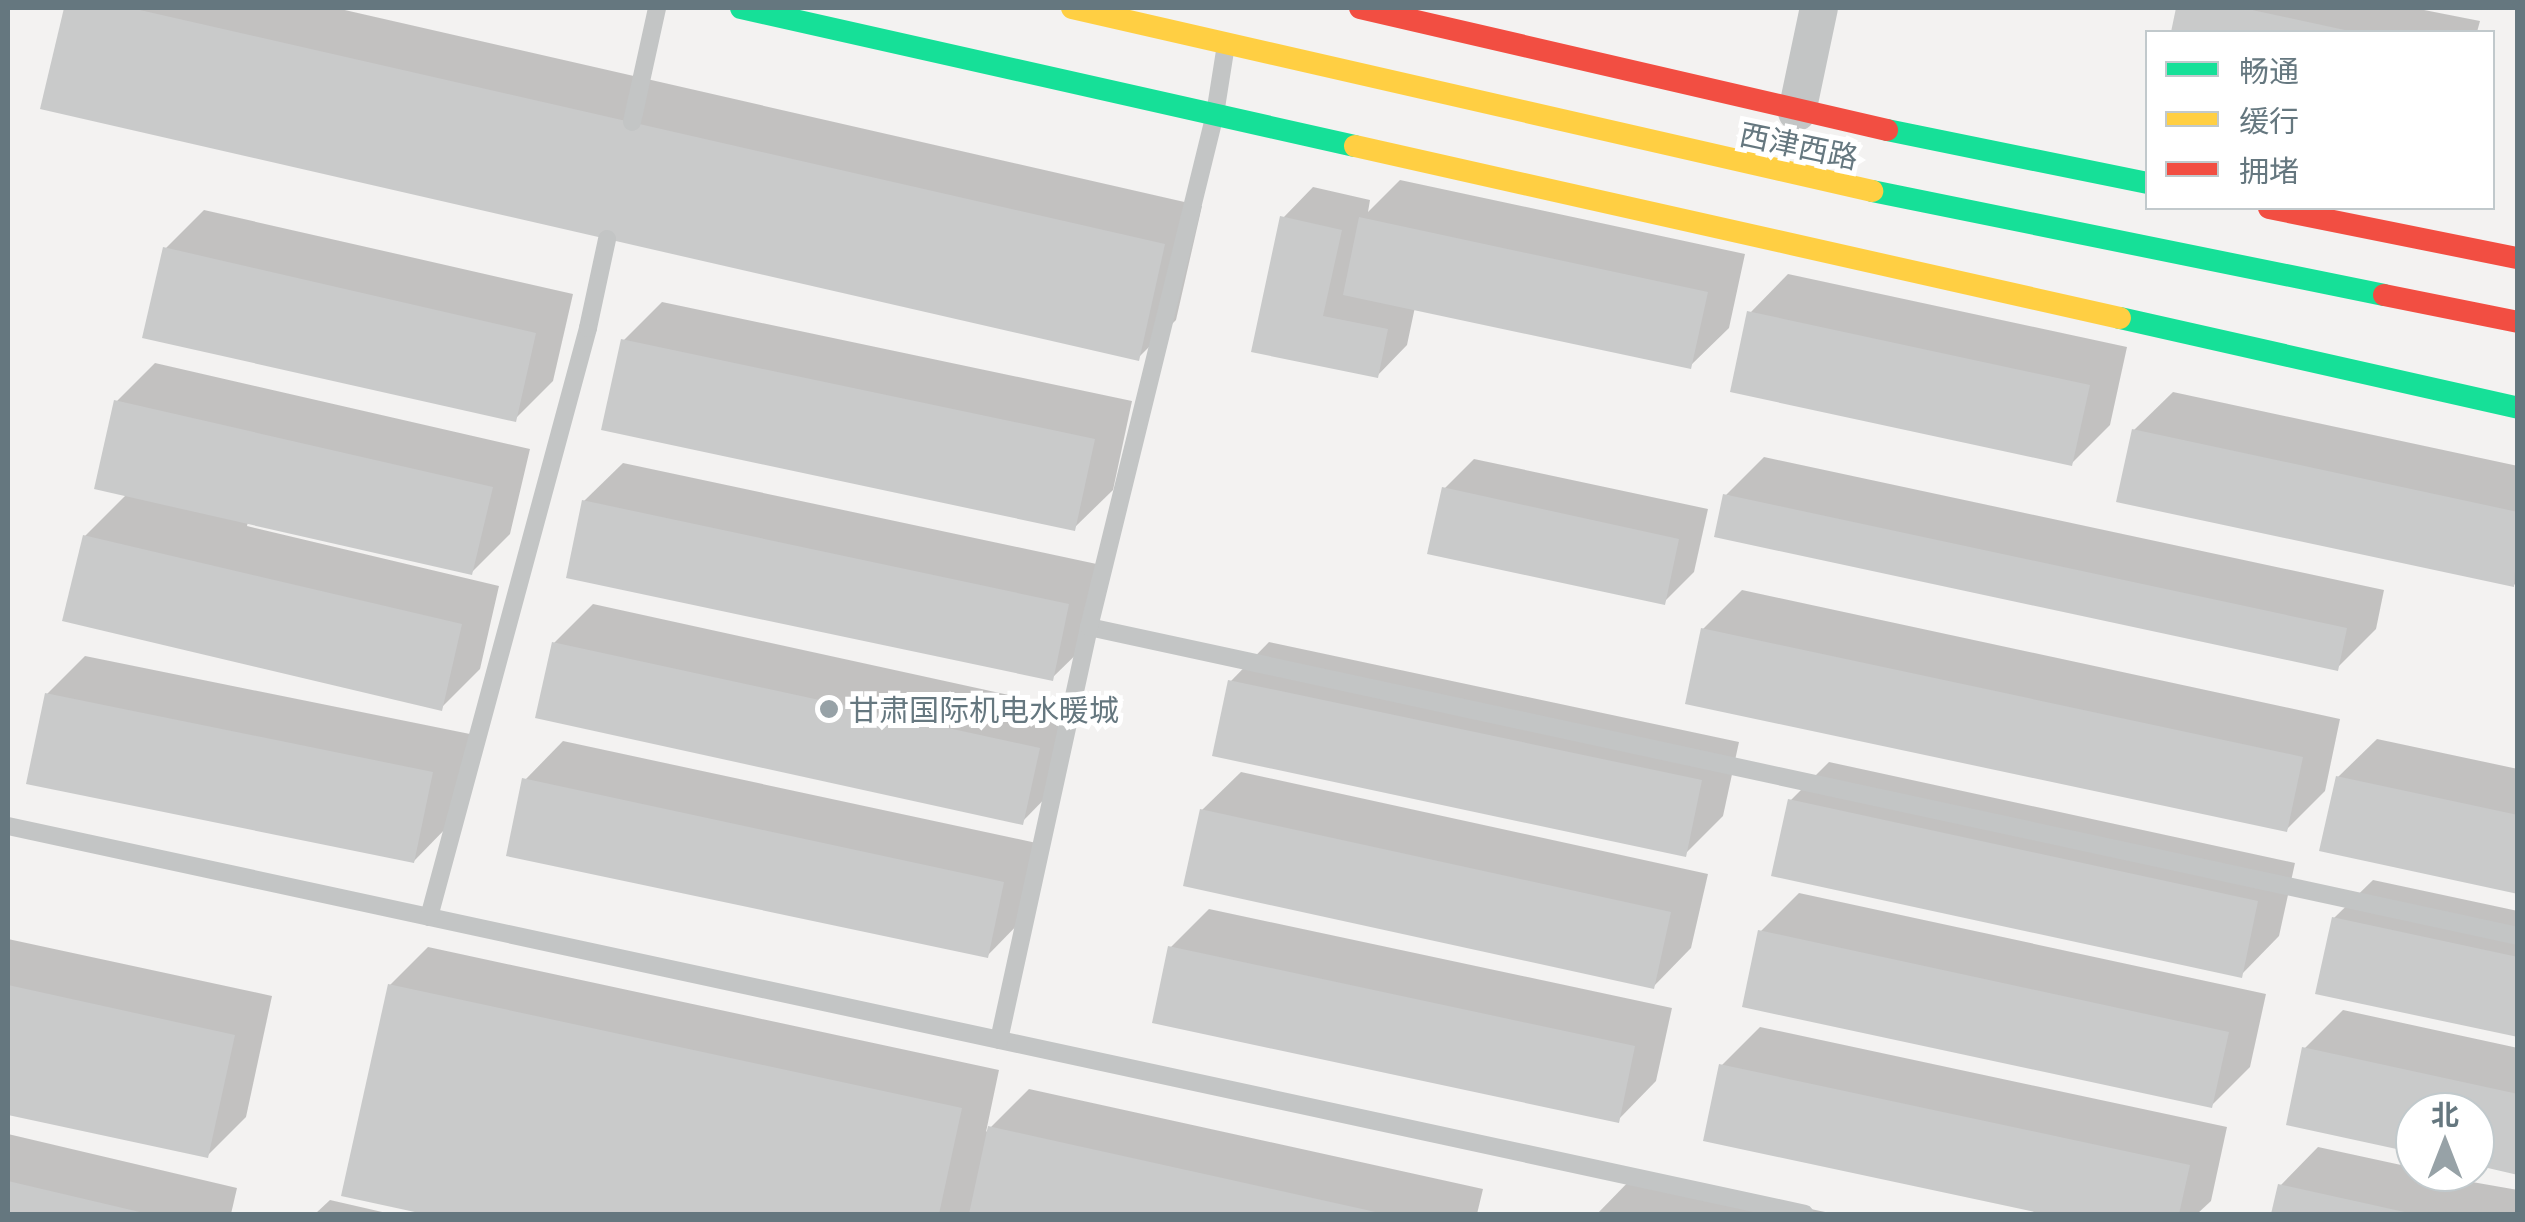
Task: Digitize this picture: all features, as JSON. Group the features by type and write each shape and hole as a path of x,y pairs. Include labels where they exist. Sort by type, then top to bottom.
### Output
{"main road":[{"path":"741,8 2518,408"},
{"name":"西津西路","path":"1072,8 1786,174 2518,322"},
{"name":"西津西路","path":"1360,8 1797,112 2145,182"},
{"path":"2279,210 2518,258"}],"street":[{"path":"1797,112 1819,8"}],"lane":[{"path":"632,122 658,8"},
{"path":"999,1040 1090,627 1215,114 1226,42"},
{"path":"429,917 588,328 607,239"},
{"path":"1090,627 2518,936"},
{"path":"8,826 1805,1214"}],"building":[{"path":"64,8 131,8 1165,244 1139,361 40,109"},
{"path":"2176,8 2243,8 2345,30 2171,30"},
{"path":"1280,216 1342,230 1323,316 1388,329 1378,378 1251,352"},
{"path":"1359,217 1708,292 1691,369 1343,295"},
{"path":"163,247 536,333 516,422 142,338"},
{"path":"1747,311 2090,385 2072,466 1730,392"},
{"path":"621,339 1095,439 1075,531 601,430"},
{"path":"114,400 493,487 472,575 94,489"},
{"path":"2132,429 2518,512 2514,587 2116,502"},
{"path":"1442,487 1679,539 1665,605 1427,554"},
{"path":"1723,494 2347,628 2338,671 1714,537"},
{"path":"582,500 1069,604 1053,681 566,578"},
{"path":"83,535 462,624 442,711 62,621"},
{"path":"1701,628 2303,757 2287,832 1685,704"},
{"path":"552,642 1040,748 1023,825 535,718"},
{"path":"1228,680 1702,780 1686,857 1212,756"},
{"path":"45,693 433,772 414,863 26,784"},
{"path":"2336,776 2518,815 2518,894 2319,851"},
{"path":"522,778 1004,882 988,958 506,856"},
{"path":"1788,799 2258,901 2242,978 1771,876"},
{"path":"1200,809 1671,912 1654,989 1183,886"},
{"path":"2332,917 2518,957 2518,1037 2315,994"},
{"path":"1758,930 2229,1032 2212,1108 1742,1007"},
{"path":"1168,946 1635,1046 1619,1123 1152,1023"},
{"path":"388,984 962,1108 939,1214 424,1214 341,1196"},
{"path":"8,985 235,1035 208,1158 8,1115"},
{"path":"2302,1047 2518,1094 2518,1175 2495,1170 2495,1092 2395,1092 2395,1149 2286,1125"},
{"path":"1719,1064 2190,1165 2179,1214 2044,1214 1703,1141"},
{"path":"988,1126 1380,1213 1380,1214 969,1214"},
{"path":"8,1181 144,1213 144,1214 8,1214"},
{"path":"2278,1184 2409,1213 2409,1214 2271,1214"}],"traffic: fast":[{"path":"741,8 1355,146"},
{"path":"1887,130 2145,182"},
{"path":"1872,191 2384,295"},
{"path":"2120,318 2518,408"}],"traffic: slow":[{"path":"1072,8 1872,191"},
{"path":"1355,146 2120,318"}],"traffic: jam":[{"path":"1360,8 1887,130"},
{"path":"2279,210 2518,258"},
{"path":"2384,295 2518,322"}],"place":[{"name":"甘肃国际机电水暖城","path":"829,709"}]}
